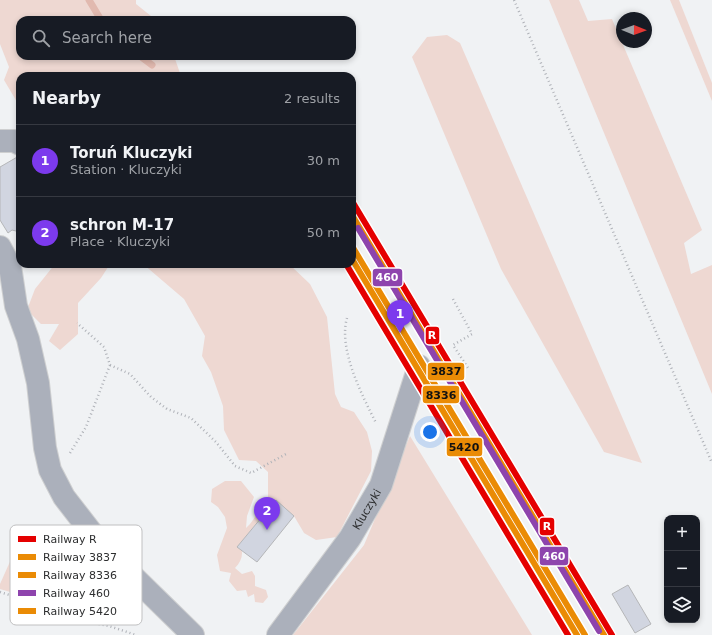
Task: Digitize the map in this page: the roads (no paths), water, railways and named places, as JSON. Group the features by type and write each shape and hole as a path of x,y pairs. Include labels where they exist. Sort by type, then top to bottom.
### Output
{"street":[{"path":"0,141 16,142"},
{"path":"8,261 16,306 28,339 38,383 45,448 50,470 64,497 86,525"},
{"name":"Kluczyki","path":"278,635 350,538 381,485 419,366"},
{"path":"142,585 193,635"}],"waterway":[{"path":"89,0 99,16"},
{"path":"145,60 152,65"}],"rail line":[{"name":"R","path":"356,208 612,635"},
{"name":"3837","path":"356,222 604,635"},
{"name":"460","path":"358,228 599,631"},
{"name":"8336","path":"356,253 585,635"},
{"name":"5420","path":"356,266 577,635"},
{"name":"R","path":"348,268 568,635"}],"place":[{"name":"Toruń Kluczyki","path":"400,333"},
{"name":"schron M-17","path":"267,530"}]}
